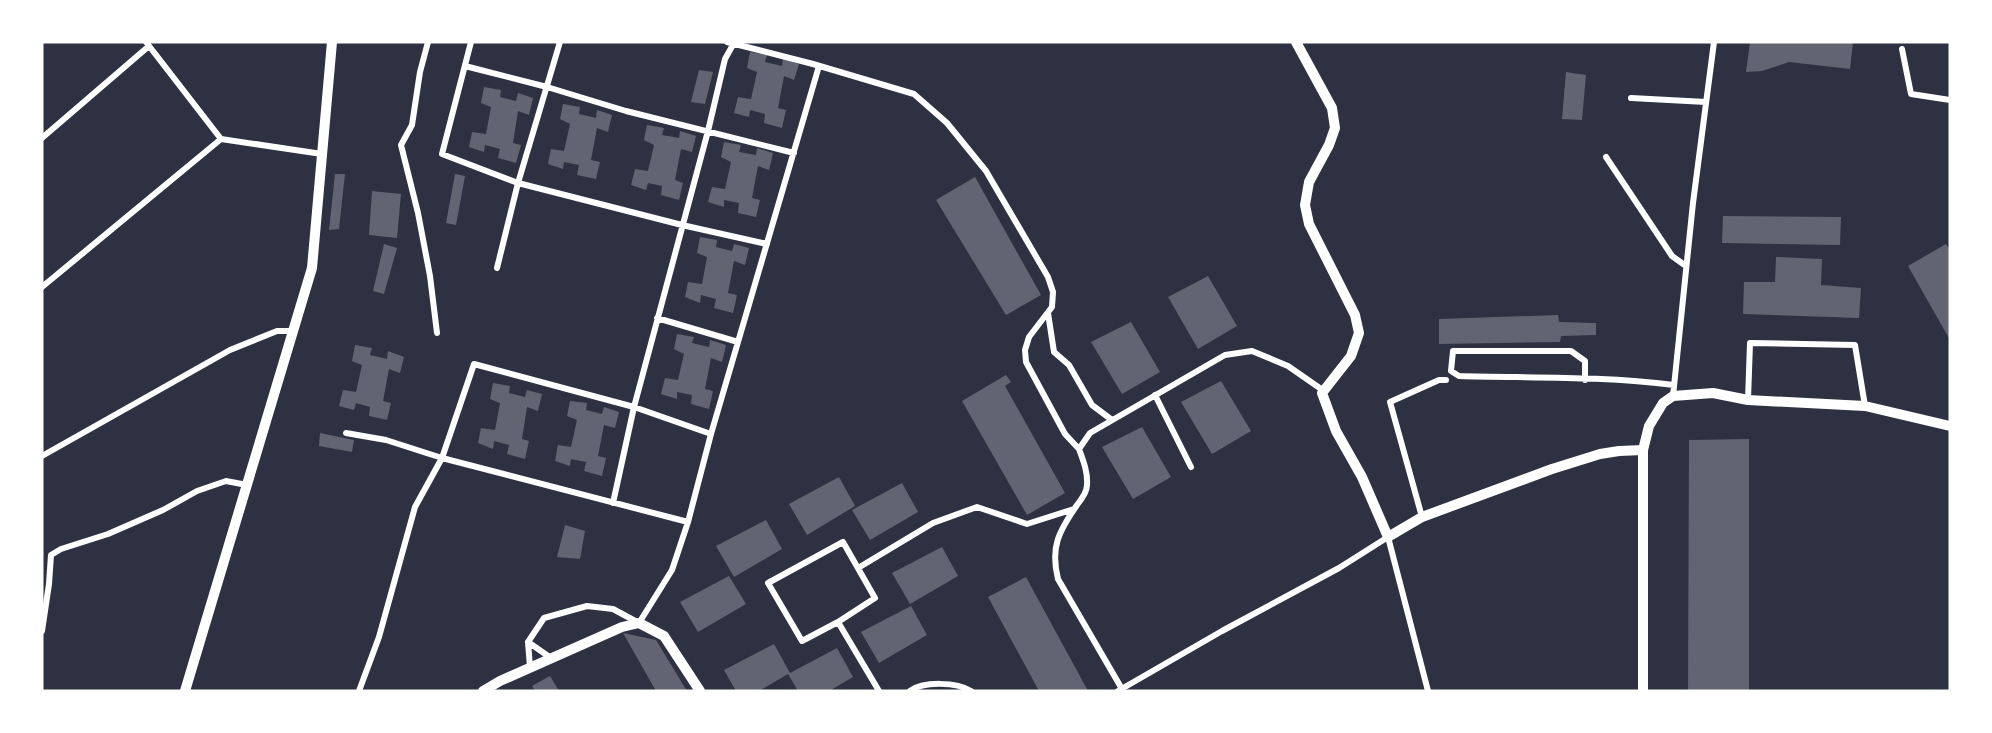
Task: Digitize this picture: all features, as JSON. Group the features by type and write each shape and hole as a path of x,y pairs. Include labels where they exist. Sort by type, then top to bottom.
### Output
{"street":[{"path":"184,691 312,268 332,42"},
{"path":"428,42 420,72 412,125 401,145 418,213 430,276 436,333"},
{"path":"471,42 442,154 518,183 767,244"},
{"path":"497,268 518,183 560,42"},
{"path":"1296,42 1332,108 1335,128 1329,145 1309,182 1305,205 1309,224 1355,315 1359,333 1351,356 1322,393 1336,431 1362,477 1388,537 1428,691"},
{"path":"1643,691 1643,450 1649,426 1673,391 1714,42"},
{"path":"613,503 634,407 731,43 914,94 947,123 986,171 1048,277 1053,292 1052,307 1029,337 1025,350 1026,362 1065,434 1079,448 1086,469 1087,486 1056,544 1054,562 1058,579 1120,690 1222,631 1339,568 1422,517 1551,469 1600,454 1643,450"},
{"path":"42,138 148,44 221,139 322,154"},
{"path":"1902,49 1911,94 1950,100"},
{"path":"465,66 547,87 626,111 794,153"},
{"path":"483,691 530,667 622,627 639,623 672,570 688,522 711,434 819,66"},
{"path":"1631,98 1706,102"},
{"path":"42,287 221,139"},
{"path":"1606,157 1672,256 1686,266"},
{"path":"1048,313 1054,352 1069,365 1092,405 1112,420"},
{"path":"657,318 738,342"},
{"path":"42,456 230,350 277,331 293,331"},
{"path":"1748,400 1750,343 1855,345 1865,406"},
{"path":"1079,448 1090,433 1225,355 1252,351 1288,366 1324,390"},
{"path":"1585,380 1585,362 1571,351 1453,351 1451,371 1459,376 1585,380 1648,382 1673,391 1713,393 1748,400 1865,406 1950,426"},
{"path":"359,691 379,637 416,507 442,458 474,364 634,407 711,434"},
{"path":"1422,517 1402,452 1390,402 1439,380 1446,380"},
{"path":"1155,395 1191,467"},
{"path":"346,433 386,440 442,458 688,522"},
{"path":"42,558 61,549 108,534 163,510 197,491 225,481 247,485"},
{"path":"858,568 933,523 977,507 1026,524 1074,509"},
{"path":"843,542 875,598 838,622 802,641 768,583 843,542"},
{"path":"42,631 50,584 51,555"},
{"path":"530,667 528,642 544,618 587,606 613,609 664,636 700,691"},
{"path":"838,622 879,691"},
{"path":"528,642 551,659"},
{"path":"910,691 915,687 939,684 966,688 971,691"}],"building":[{"path":"1750,42 1853,42 1850,69 1789,62 1762,71 1746,72"},
{"path":"750,52 767,55 765,62 782,66 783,58 799,64 794,80 784,76 778,108 786,110 782,128 764,123 765,114 750,110 749,117 734,113 738,97 751,99 757,72 747,68"},
{"path":"699,70 713,72 705,104 691,102"},
{"path":"1566,72 1586,75 1582,120 1562,119"},
{"path":"484,87 501,90 500,97 516,101 518,93 533,98 529,115 518,111 513,143 521,145 516,163 498,158 500,149 485,145 484,152 469,147 472,132 486,134 491,107 481,103"},
{"path":"563,104 580,107 579,114 596,118 597,110 612,115 608,132 597,128 591,160 600,162 596,179 577,175 579,165 564,162 563,169 548,164 551,149 564,151 570,124 560,119"},
{"path":"647,125 664,128 662,135 679,138 680,131 696,136 692,152 681,149 675,180 683,183 679,200 661,195 662,186 648,183 646,190 631,185 635,169 648,171 654,145 644,140"},
{"path":"724,142 741,145 739,152 756,155 757,148 773,153 769,170 758,166 752,198 760,200 756,217 738,213 739,203 724,200 724,207 708,202 712,187 725,189 731,162 721,157"},
{"path":"335,174 345,174 339,229 329,230"},
{"path":"455,174 465,176 456,225 446,223"},
{"path":"975,177 1041,295 1006,315 936,200"},
{"path":"372,191 401,194 397,238 369,235"},
{"path":"1723,216 1841,217 1840,245 1722,243"},
{"path":"700,237 717,240 716,247 732,251 734,244 749,248 745,265 734,261 728,293 737,295 733,313 714,308 716,299 701,295 700,303 685,297 688,282 702,284 707,257 697,253"},
{"path":"384,244 397,248 384,294 373,291"},
{"path":"1946,244 1950,250 1950,340 1908,266"},
{"path":"1776,257 1822,259 1821,285 1861,288 1859,318 1743,314 1744,282 1775,282"},
{"path":"1208,276 1237,326 1198,349 1168,297"},
{"path":"1558,315 1559,322 1596,323 1596,335 1561,336 1560,342 1439,344 1439,319"},
{"path":"1131,322 1160,372 1122,394 1091,342"},
{"path":"677,334 694,337 692,343 709,347 710,340 726,345 722,362 711,358 705,389 713,391 709,409 691,404 692,395 677,392 677,399 661,394 665,378 678,380 684,354 674,349"},
{"path":"355,345 372,348 370,355 387,359 388,351 404,357 400,373 389,369 383,401 391,403 387,420 369,416 370,407 356,403 354,410 339,406 343,390 356,392 362,365 352,361"},
{"path":"1006,375 1011,382 1005,386 1065,493 1027,515 962,401"},
{"path":"1221,381 1251,431 1212,454 1181,402"},
{"path":"493,383 510,386 509,393 525,397 527,390 542,394 538,411 527,407 522,439 529,441 525,459 507,454 509,445 494,441 493,449 478,443 481,428 495,430 500,403 490,399"},
{"path":"570,401 587,403 586,410 602,414 604,407 619,412 615,428 604,425 598,456 606,458 602,476 584,471 586,462 571,459 570,466 555,461 558,445 571,447 577,420 567,416"},
{"path":"1142,427 1171,477 1133,499 1102,447"},
{"path":"320,433 354,440 352,452 319,446"},
{"path":"1749,439 1749,691 1688,691 1689,440"},
{"path":"839,477 855,506 807,535 789,504"},
{"path":"902,483 918,512 870,540 852,510"},
{"path":"766,520 782,549 734,577 716,546"},
{"path":"565,525 585,531 580,559 557,557"},
{"path":"942,547 958,576 910,604 892,573"},
{"path":"729,576 746,604 698,632 680,602"},
{"path":"1026,577 1088,691 1039,691 988,597"},
{"path":"911,606 927,635 879,663 861,632"},
{"path":"623,633 656,640 687,691 656,691"},
{"path":"774,644 790,673 837,648 853,677 829,691 798,691 788,674 759,691 736,691 724,670"},
{"path":"550,676 559,691 535,691 532,686"}]}
